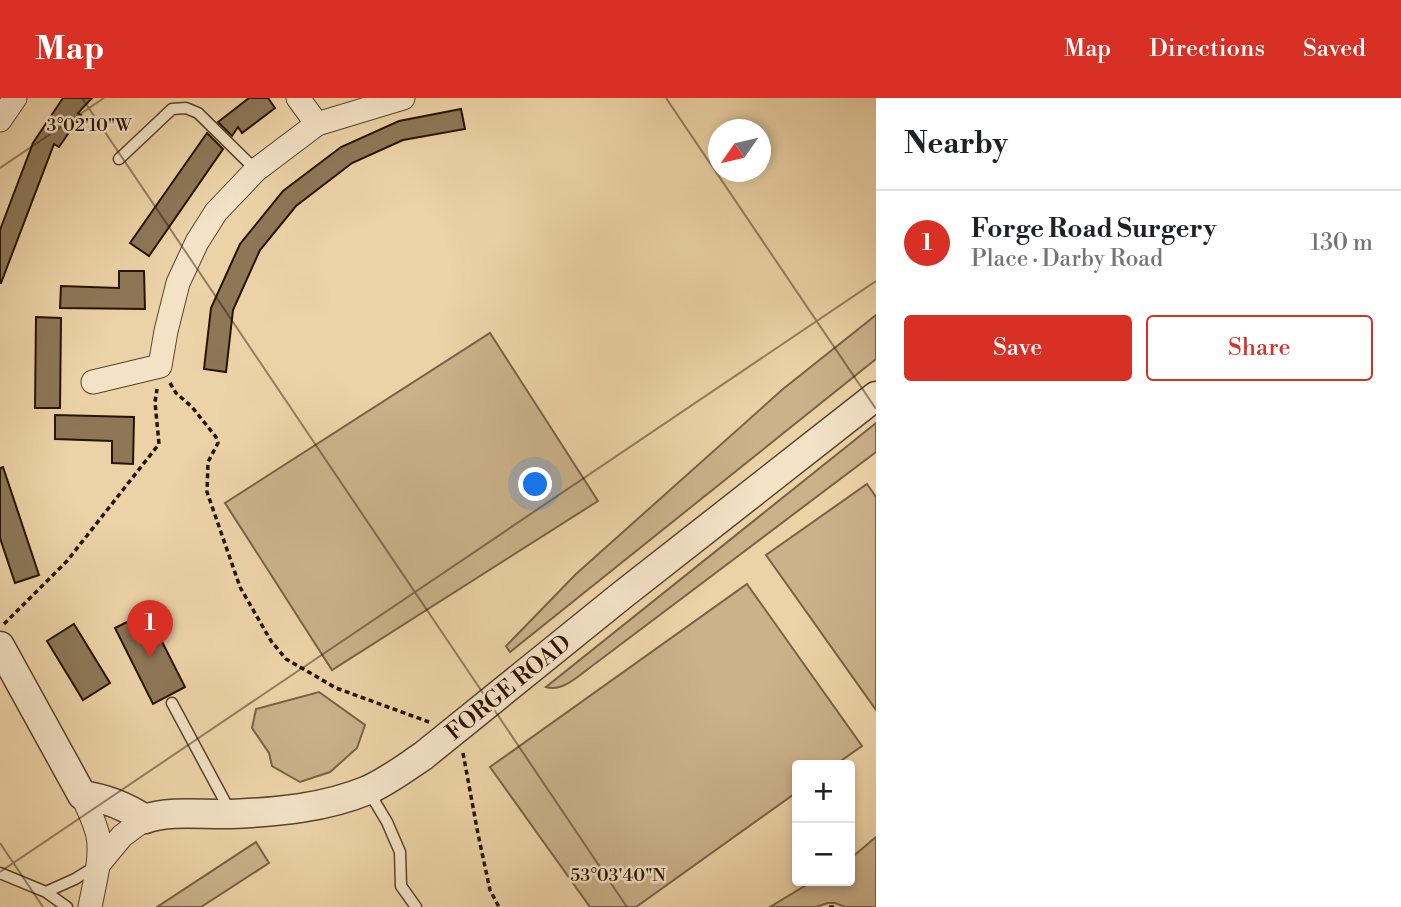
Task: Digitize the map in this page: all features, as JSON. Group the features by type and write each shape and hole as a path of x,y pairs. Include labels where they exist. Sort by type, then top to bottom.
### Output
{"street":[{"path":"0,120 15,98"},
{"path":"298,98 317,124"},
{"path":"93,382 160,366 178,283 197,242 216,212 256,170 317,124 403,98"},
{"name":"FORGE ROAD","path":"145,819 158,814 231,814 319,805 367,790 397,774 876,396"},
{"path":"0,646 92,818 98,838 98,866 90,907"},
{"path":"82,795 134,811 145,819 122,836 98,866"}],"lane":[{"path":"119,159 172,109 186,108 198,113 256,170"},
{"path":"172,703 231,814"},
{"path":"367,790 387,822 400,852 401,886 416,907"},
{"path":"46,892 98,866"},
{"path":"0,873 46,892 67,907"}],"path":[{"path":"0,628 67,561 159,444 155,402 160,366"},
{"path":"160,366 176,393 192,407 216,437 218,443 208,462 206,492 240,587 271,641 286,659 336,688 454,731 463,752 490,890 499,907"}],"shaded area":[{"path":"876,315 876,359 510,652 506,646 576,574 783,389"},
{"path":"490,333 598,501 332,670 225,503"},
{"path":"876,423 876,452 579,676 559,687 546,687"},
{"path":"867,484 876,497 876,710 766,555"},
{"path":"747,584 862,746 842,760 792,760 792,796 636,907 590,907 490,767"},
{"path":"319,692 365,725 357,748 330,772 300,782 272,766 269,753 252,728 256,709"},
{"path":"876,837 876,907 845,907 828,903 816,907 770,907 805,886 855,886 855,855"},
{"path":"256,842 269,863 201,907 157,907"}],"building":[{"path":"63,98 92,98 78,113 81,115 59,147 54,144 0,283 0,230 33,143"},
{"path":"249,98 268,98 275,108 242,133 238,127 232,136 218,122"},
{"path":"461,109 465,129 403,140 352,163 296,206 260,250 233,310 226,372 204,369 211,308 240,244 283,191 341,147 399,121"},
{"path":"207,133 223,149 149,256 130,243"},
{"path":"119,271 144,271 145,309 60,308 61,286 119,288"},
{"path":"36,317 61,318 60,408 35,408"},
{"path":"55,415 134,417 133,464 112,463 112,441 55,439"},
{"path":"3,467 39,575 15,583 0,538 0,468"},
{"path":"147,612 185,687 153,704 115,628"},
{"path":"74,624 110,683 83,700 47,641"}],"place":[{"name":"Forge Road Surgery","path":"150,658"}]}
